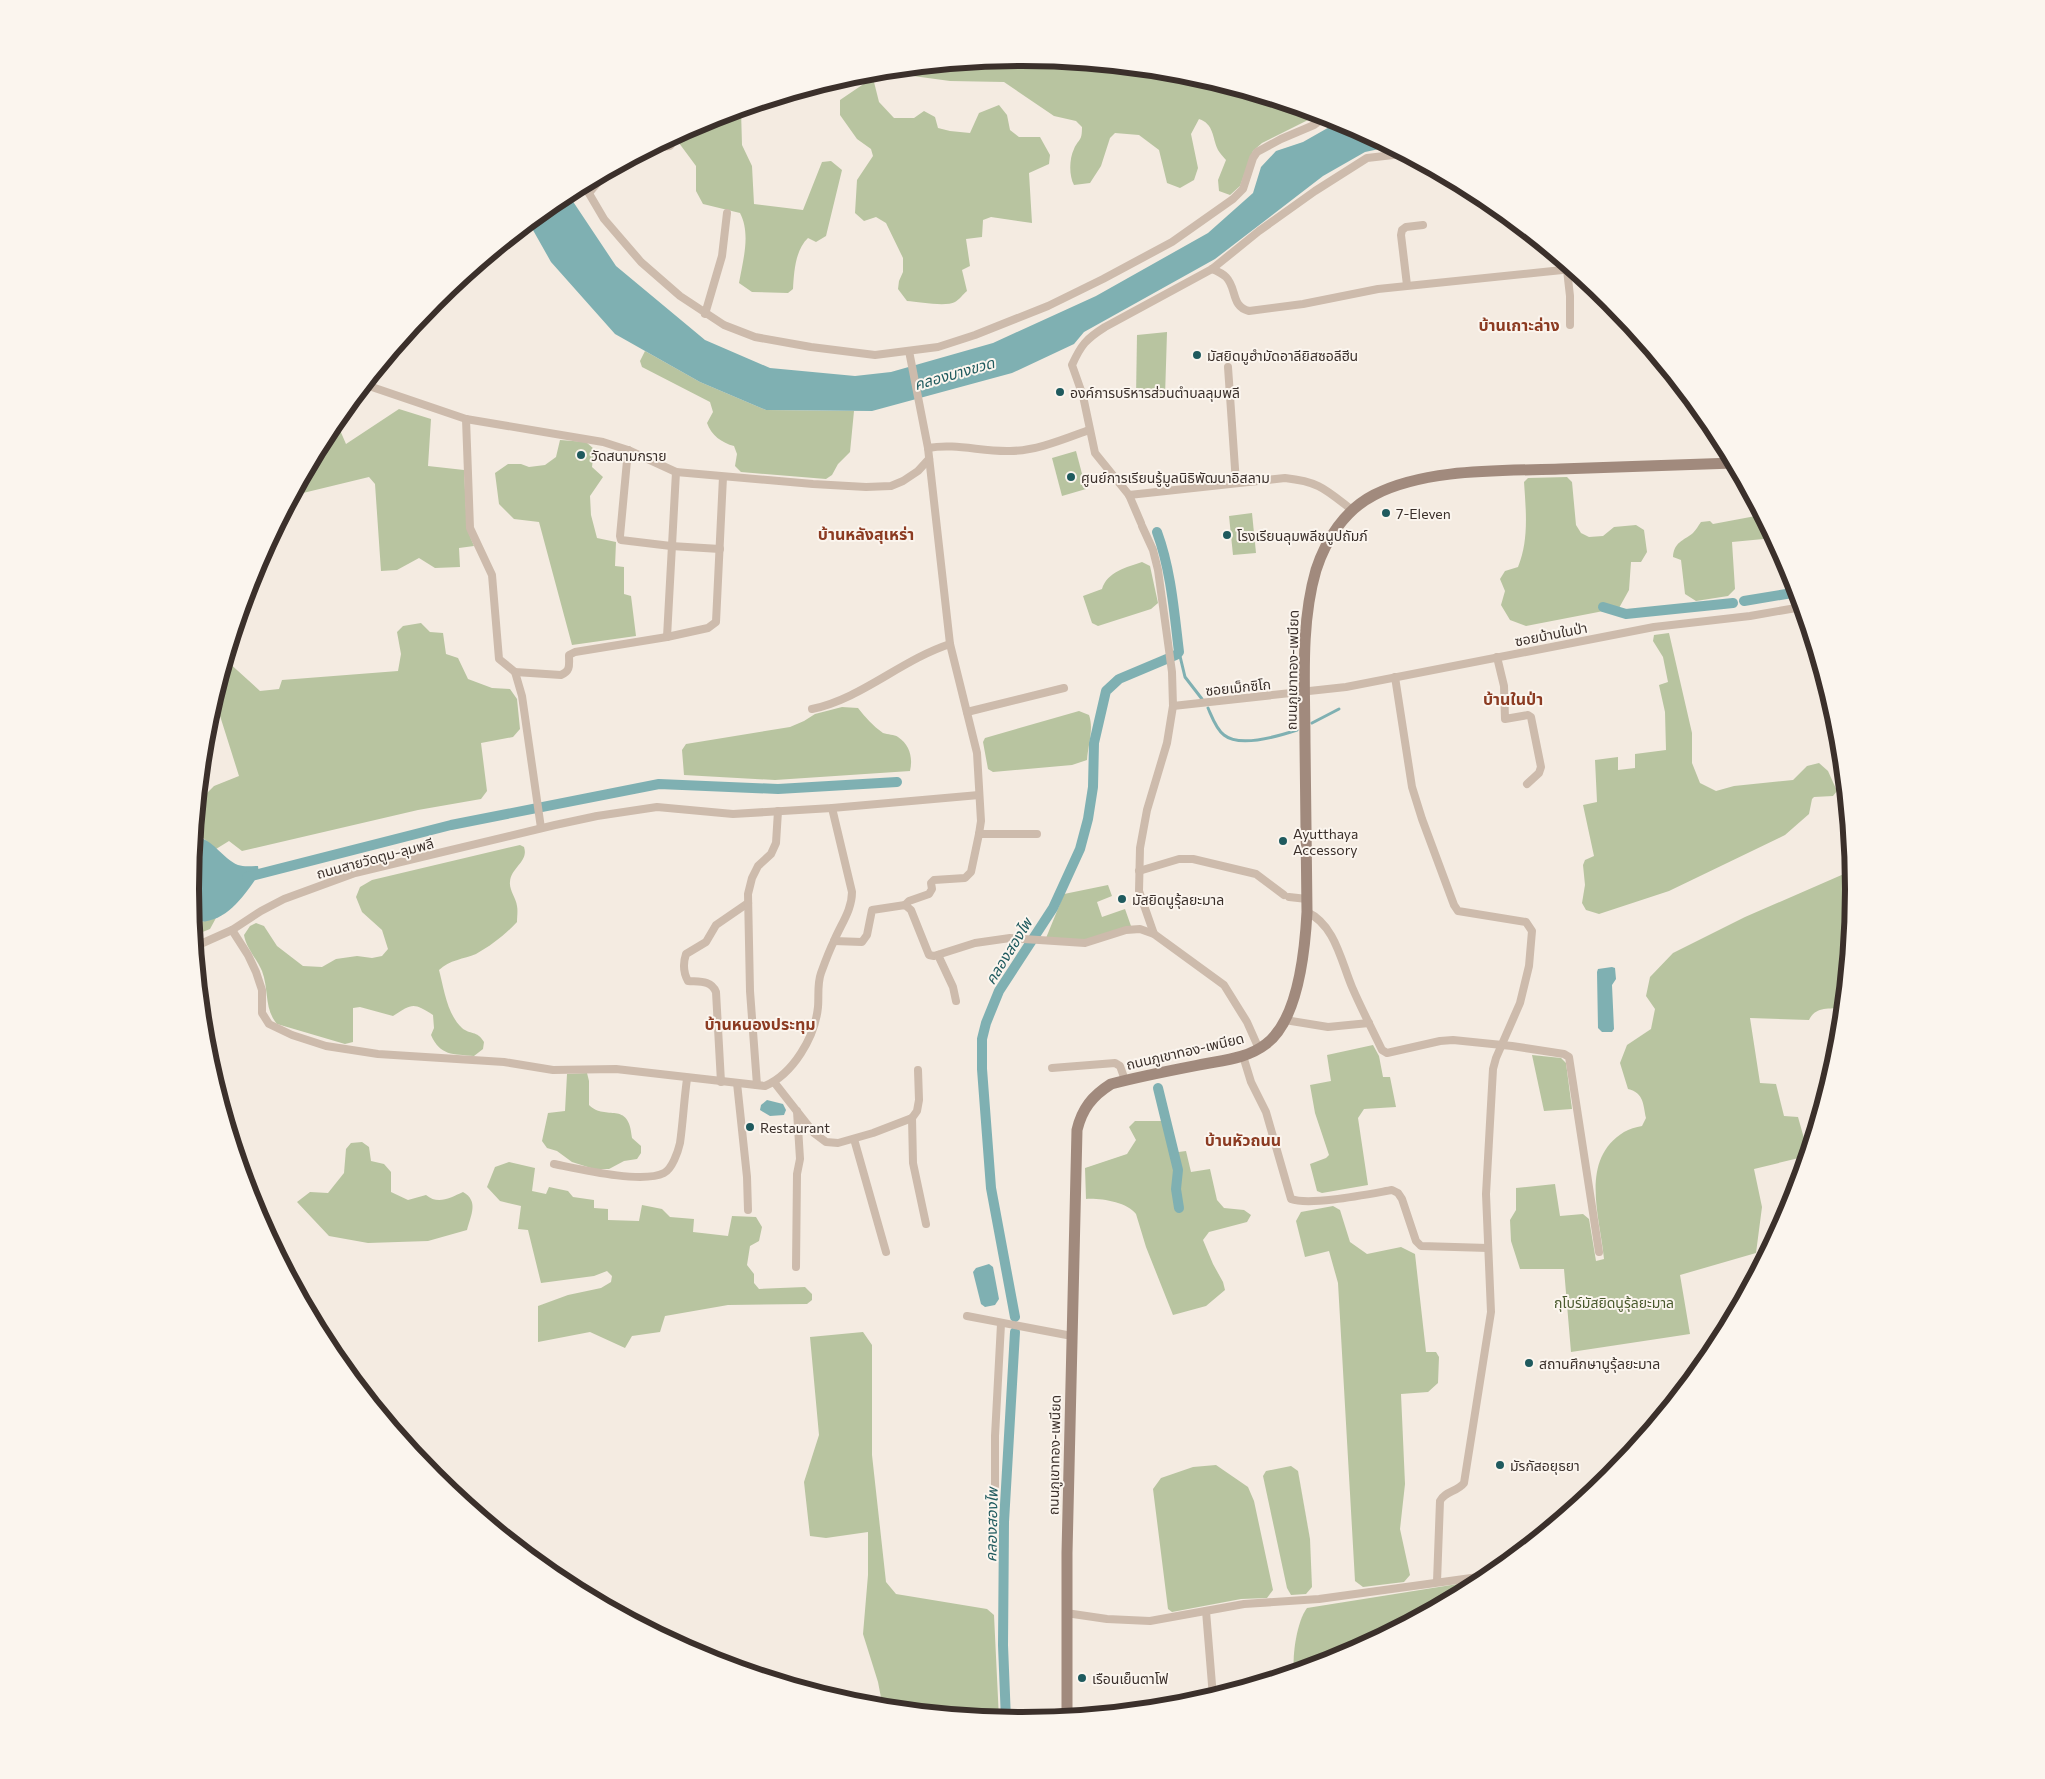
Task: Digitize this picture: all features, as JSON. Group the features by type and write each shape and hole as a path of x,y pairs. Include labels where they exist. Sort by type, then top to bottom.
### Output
{"street":[{"path":"592,188 589,192 604,219 641,262 680,296 724,325 755,337 811,347 874,355 910,355 975,335 1048,306 1172,242 1233,199 1243,189 1257,152 1318,122"},
{"path":"1154,934 1139,890 1140,848 1160,772 1174,706 1172,672 1158,570 1153,550 1129,495 1096,454 1089,430 1083,396 1072,365 1079,348 1090,336 1212,269 1266,225 1367,158 1394,155"},
{"path":"705,314 722,256 727,212"},
{"path":"1407,285 1402,230 1406,227 1423,225"},
{"path":"1212,269 1224,275 1230,282 1236,302 1242,310 1249,311 1407,285 1563,270"},
{"path":"1569,275 1570,325"},
{"path":"834,941 862,942 868,935 872,910 905,905 909,901 929,894 932,890 931,883 934,880 965,878 968,876 971,872 979,834 977,753 950,644 928,448 910,355"},
{"path":"1228,367 1236,483"},
{"path":"372,385 466,419 596,440 628,450 676,472 813,484 866,487 891,486 918,472 929,459"},
{"path":"466,419 470,528 492,575 499,659 515,672 522,696 541,825"},
{"path":"928,448 941,446 1010,451 1054,442 1089,430"},
{"path":"628,450 621,540 671,546 720,548"},
{"name":"ถนนภูเขาทอง-เพนียด","path":"1067,1711 1066,1613 1077,1130 1080,1117 1087,1103 1111,1084 1243,1056 1259,1049 1274,1037 1285,1020 1298,982 1305,941 1307,912 1305,692 1307,610 1317,569 1327,543 1339,523 1352,510 1372,496 1406,482 1430,477 1508,470 1726,463"},
{"path":"667,637 676,472"},
{"path":"515,672 561,675 570,668 569,656 575,652 667,637 708,628 716,622 723,477"},
{"path":"1129,495 1285,478 1305,480 1321,486 1352,510"},
{"name":"ซอยบ้านในป่า","path":"1305,692 1395,677 1654,627 1750,616 1796,608"},
{"path":"812,709 836,702 930,651 950,644"},
{"path":"1497,656 1504,686 1505,719 1528,714 1531,717 1539,752 1541,767 1539,773 1526,784"},
{"path":"1395,677 1412,787 1454,905 1458,910 1526,922 1532,931 1529,966 1520,1003 1493,1069 1486,1194 1491,1312 1464,1483 1446,1494 1440,1501 1437,1582"},
{"path":"967,712 1064,688"},
{"name":"ซอยเม็กซิโก","path":"1174,706 1305,692"},
{"name":"ถนนสายวัดตูม-ลุมพลี","path":"201,944 232,930 284,899 356,873 541,825 657,807 733,814 832,808 979,795"},
{"path":"232,930 256,972 262,990 262,1014 268,1024 292,1035 326,1046 378,1054 504,1062 553,1070 616,1069 765,1086 783,1075 811,1038 818,1009 820,978 850,906 852,892 832,808"},
{"path":"758,1085 750,991 748,903 752,878 758,866 771,854 776,843 778,811"},
{"path":"979,834 1037,834"},
{"path":"1139,871 1179,859 1193,859 1256,874 1286,896 1307,899"},
{"path":"721,1082 716,992 709,983 688,980 684,975 684,961 686,954 706,942 716,925 748,903"},
{"path":"905,905 911,910 930,955 934,956 975,943 1010,938 1085,943 1126,930 1140,929 1154,934 1224,985 1248,1022 1259,1049"},
{"path":"1307,912 1322,921 1329,933 1382,1050 1387,1053 1440,1041 1453,1040 1564,1054 1569,1057 1599,1252"},
{"path":"938,955 953,987 956,1001"},
{"path":"1285,1020 1328,1027 1369,1022"},
{"path":"1243,1056 1251,1082 1266,1112 1291,1199 1297,1202 1312,1201 1392,1190 1402,1199 1416,1241 1421,1246 1488,1248"},
{"path":"1052,1068 1115,1063 1120,1066 1125,1080"},
{"path":"774,1082 814,1133 826,1142 838,1143 912,1118 917,1111 919,1100 918,1070"},
{"path":"554,1164 603,1173 650,1178 666,1172 673,1162 680,1144 687,1078"},
{"path":"737,1084 748,1177 748,1210"},
{"path":"796,1267 797,1174 800,1159 797,1112"},
{"path":"912,1118 913,1163 926,1224"},
{"path":"854,1139 886,1252"},
{"path":"967,1316 1072,1336"},
{"path":"995,1486 995,1436 1002,1324"},
{"path":"1066,1613 1107,1619 1150,1621 1244,1604 1319,1599 1475,1577"},
{"path":"1206,1611 1212,1690"}],"green space":[{"path":"1022,66 1130,73 1236,94 1310,119 1262,143 1253,151 1240,186 1230,195 1219,191 1218,180 1226,160 1218,150 1210,128 1204,121 1199,119 1191,134 1198,168 1194,180 1180,188 1167,183 1159,150 1139,135 1115,133 1110,138 1101,166 1090,183 1074,185 1070,172 1070,162 1082,132 1082,127 1076,121 1054,116 1004,82 950,81 904,75 969,68"},
{"path":"874,82 879,102 894,118 914,118 924,111 935,117 938,128 950,131 970,133 979,113 999,105 1007,115 1010,130 1019,137 1040,137 1050,155 1049,164 1029,173 1032,223 991,217 983,220 982,237 966,239 970,266 962,270 967,291 955,302 939,304 907,301 898,289 903,272 903,258 886,223 876,217 864,221 855,213 857,180 873,156 871,149 857,139 840,115 840,100 865,83"},
{"path":"741,116 742,145 752,166 754,204 803,210 822,162 831,161 842,170 826,236 816,242 808,238 800,249 796,262 793,289 788,293 752,292 739,283 746,238 740,213 703,204 696,191 696,166 679,143"},
{"path":"1167,332 1165,397 1136,397 1137,335"},
{"path":"645,351 700,382 766,410 854,411 850,452 838,464 832,475 826,479 741,472 735,466 737,454 734,446 718,438 711,431 707,423 713,412 710,402 642,367 640,361"},
{"path":"399,409 431,419 428,466 464,470 467,529 474,546 459,548 460,567 435,568 419,558 397,570 381,571 375,484 369,477 301,495 340,430 346,444"},
{"path":"560,440 586,442 594,449 592,467 603,477 590,496 591,515 597,538 616,542 615,566 624,567 624,594 631,596 636,636 572,645 539,522 514,519 499,504 495,473 508,464 521,464 529,467 545,465 556,457"},
{"path":"1076,451 1086,489 1062,496 1052,458"},
{"path":"1567,477 1572,482 1576,525 1581,533 1589,537 1603,536 1614,527 1636,525 1644,530 1647,552 1641,562 1631,562 1629,590 1619,608 1526,626 1510,620 1501,605 1505,591 1500,579 1505,571 1518,567 1524,546 1526,525 1524,482 1528,478"},
{"path":"1252,513 1256,553 1233,555 1229,516"},
{"path":"1756,516 1767,539 1732,542 1735,589 1728,596 1696,601 1685,594 1681,560 1673,557 1674,552 1677,545 1693,533 1701,522 1710,521 1713,524"},
{"path":"1142,562 1150,566 1158,603 1151,609 1098,626 1092,623 1083,596 1102,589 1108,578 1118,571"},
{"path":"421,623 430,632 443,633 446,654 458,658 468,679 492,688 510,689 517,699 520,729 513,737 481,743 487,791 481,799 418,810 242,851 229,841 216,849 202,837 205,795 214,786 239,776 219,712 231,664 260,691 279,689 282,680 398,671 401,654 397,632 403,626"},
{"path":"1669,633 1692,733 1692,763 1700,783 1716,791 1734,786 1793,780 1807,766 1819,763 1828,771 1837,791 1833,796 1814,797 1809,814 1785,835 1669,891 1599,914 1586,910 1582,903 1585,885 1583,865 1585,860 1594,856 1583,805 1597,802 1595,760 1618,757 1618,770 1635,768 1635,754 1666,750 1665,712 1659,685 1668,682 1663,657 1653,641 1654,635"},
{"path":"842,707 858,708 883,733 896,736 902,740 910,752 910,771 775,780 684,775 682,750 686,744 790,727 815,714"},
{"path":"1079,711 1089,715 1090,720 1091,731 1087,760 1072,765 993,772 988,769 983,742 985,738"},
{"path":"520,845 524,847 524,857 513,872 510,882 517,906 517,922 498,940 482,951 452,962 439,970 453,1016 462,1028 476,1034 484,1042 483,1049 474,1056 448,1053 439,1047 431,1035 434,1028 433,1015 417,1006 404,1009 393,1016 360,1007 353,1008 353,1042 345,1044 277,1024 268,1005 262,971 245,940 244,935 250,926 256,923 264,926 277,946 303,966 322,967 336,959 357,956 372,958 382,956 388,949 382,930 362,912 356,897 360,887 372,880"},
{"name":"กุโบร์มัสยิดนูรุ้ลยะมาล","path":"1845,873 1844,943 1837,1008 1819,1010 1809,1020 1750,1018 1760,1083 1776,1084 1784,1116 1798,1117 1805,1142 1801,1158 1754,1169 1762,1207 1756,1253 1680,1275 1690,1334 1571,1352 1564,1269 1520,1269 1511,1241 1510,1220 1516,1210 1516,1188 1555,1184 1560,1216 1583,1214 1589,1219 1596,1261 1604,1259 1597,1207 1597,1173 1601,1158 1610,1144 1624,1132 1642,1126 1646,1118 1642,1100 1637,1093 1628,1089 1620,1063 1627,1045 1651,1029 1655,1009 1646,996 1650,977 1673,953 1745,917"},
{"path":"1108,885 1112,896 1097,902 1102,917 1125,909 1131,926 1085,941 1046,938 1064,894"},
{"path":"216,918 210,929 201,933 201,922"},
{"path":"1373,1045 1379,1056 1383,1077 1390,1077 1396,1107 1364,1109 1358,1118 1368,1185 1322,1193 1317,1191 1310,1164 1329,1155 1315,1113 1310,1085 1331,1081 1327,1055"},
{"path":"1532,1055 1561,1058 1566,1063 1572,1109 1544,1111"},
{"path":"587,1073 589,1105 602,1112 622,1115 626,1119 630,1126 632,1138 641,1146 641,1153 637,1159 624,1161 609,1169 594,1169 572,1162 557,1151 547,1148 542,1141 548,1113 565,1111 567,1074"},
{"path":"1135,1121 1162,1121 1171,1153 1186,1151 1191,1172 1210,1169 1217,1200 1224,1208 1244,1210 1251,1215 1247,1222 1209,1232 1203,1240 1225,1290 1206,1306 1173,1315 1146,1247 1136,1214 1120,1204 1106,1200 1086,1199 1085,1168 1127,1154 1136,1140 1129,1127"},
{"path":"362,1142 369,1147 371,1161 384,1164 391,1172 391,1192 408,1200 426,1195 435,1200 444,1200 463,1192 468,1196 472,1204 472,1214 467,1230 428,1241 368,1243 329,1236 297,1202 310,1192 328,1193 344,1173 346,1149 351,1143"},
{"path":"509,1162 535,1168 532,1191 546,1194 549,1187 568,1191 573,1197 594,1200 594,1208 608,1209 608,1220 639,1221 642,1205 662,1209 670,1217 694,1219 693,1232 728,1236 732,1216 756,1217 762,1227 759,1241 750,1246 747,1265 754,1274 754,1283 759,1289 805,1287 812,1294 812,1300 807,1304 728,1305 665,1316 660,1332 632,1336 625,1348 590,1332 538,1342 538,1306 568,1295 601,1288 611,1282 612,1276 607,1271 594,1276 541,1283 528,1230 518,1229 521,1206 500,1201 487,1187 495,1167"},
{"path":"1333,1206 1340,1210 1350,1242 1367,1254 1401,1247 1415,1254 1426,1352 1436,1352 1439,1357 1438,1383 1428,1392 1401,1394 1405,1484 1400,1529 1410,1575 1404,1582 1363,1587 1355,1581 1338,1283 1329,1251 1305,1257 1296,1221 1301,1212"},
{"path":"863,1332 872,1345 872,1455 886,1582 896,1594 987,1609 994,1615 999,1712 915,1706 882,1700 878,1682 863,1634 868,1575 868,1532 826,1538 810,1536 804,1482 819,1435 810,1337"},
{"path":"1216,1465 1248,1487 1254,1501 1273,1590 1267,1598 1241,1599 1172,1612 1168,1609 1153,1489 1161,1478 1193,1467"},
{"path":"1291,1466 1298,1471 1310,1539 1312,1587 1306,1594 1291,1595 1287,1588 1263,1476 1266,1471"},
{"path":"1464,1583 1387,1628 1338,1650 1294,1666 1296,1638 1300,1621 1307,1608"}],"water":[{"name":"คลองบางขวด","path":"1331,126 1382,149 1365,152 1323,176 1215,259 1084,332 1074,344 1012,373 872,411 766,410 700,382 615,334 551,262 532,228 572,201 616,266 705,340 770,368 855,376 891,372 993,343 1096,296 1208,233 1253,193 1261,167 1276,151 1303,142"},
{"path":"201,838 238,865 258,866 259,874 232,908 215,919 200,921"},
{"path":"1615,968 1616,979 1612,985 1614,1029 1612,1032 1602,1032 1598,1028 1597,972 1598,969"},
{"path":"767,1100 783,1104 786,1110 784,1115 770,1116 760,1110 761,1105"},
{"path":"989,1264 993,1267 999,1299 995,1305 985,1307 981,1304 973,1272 976,1268"}],"waterway":[{"name":"คลองสองไพ","path":"1015,1317 991,1188 982,1069 982,1039 986,1023 999,991 1053,908 1080,849 1088,819 1093,787 1094,743 1106,691 1119,679 1176,655 1179,652 1169,576 1157,532"},
{"path":"1744,601 1790,593"},
{"path":"1603,607 1626,614 1733,603"},
{"path":"1179,652 1185,677 1202,699"},
{"path":"1208,708 1219,730 1231,739 1240,741 1260,740 1297,730"},
{"path":"1312,723 1339,709"},
{"path":"247,877 451,825 659,784 778,789 897,782"},
{"path":"1158,1088 1178,1170 1176,1189 1179,1208"},
{"name":"คลองสองไพ","path":"1006,1712 1003,1645 1004,1522 1015,1332"}],"place":[{"name":"มัสยิดมูฮำมัดอาลียิสซอลีฮีน","path":"1197,355"},
{"name":"องค์การบริหารส่วนตำบลลุมพลี","path":"1060,392"},
{"name":"วัดสนามกราย","path":"581,455"},
{"name":"ศูนย์การเรียนรู้มูลนิธิพัฒนาอิสลาม","path":"1071,477"},
{"name":"7-Eleven","path":"1386,513"},
{"name":"โรงเรียนลุมพลีชนูปถัมภ์","path":"1227,535"},
{"name":"Ayutthaya Accessory","path":"1283,841"},
{"name":"มัสยิดนูรุ้ลยะมาล","path":"1122,899"},
{"name":"Restaurant","path":"750,1127"},
{"name":"สถานศึกษานูรุ้ลยะมาล","path":"1529,1363"},
{"name":"มัรกัสอยุธยา","path":"1500,1465"},
{"name":"เรือนเย็นตาโฟ","path":"1082,1678"}],"district":[{"name":"บ้านเกาะล่าง","path":"1519,324"},
{"name":"บ้านหลังสุเหร่า","path":"866,533"},
{"name":"บ้านในป่า","path":"1513,698"},
{"name":"บ้านหนองประทุม","path":"760,1023"},
{"name":"บ้านหัวถนน","path":"1243,1139"}]}
